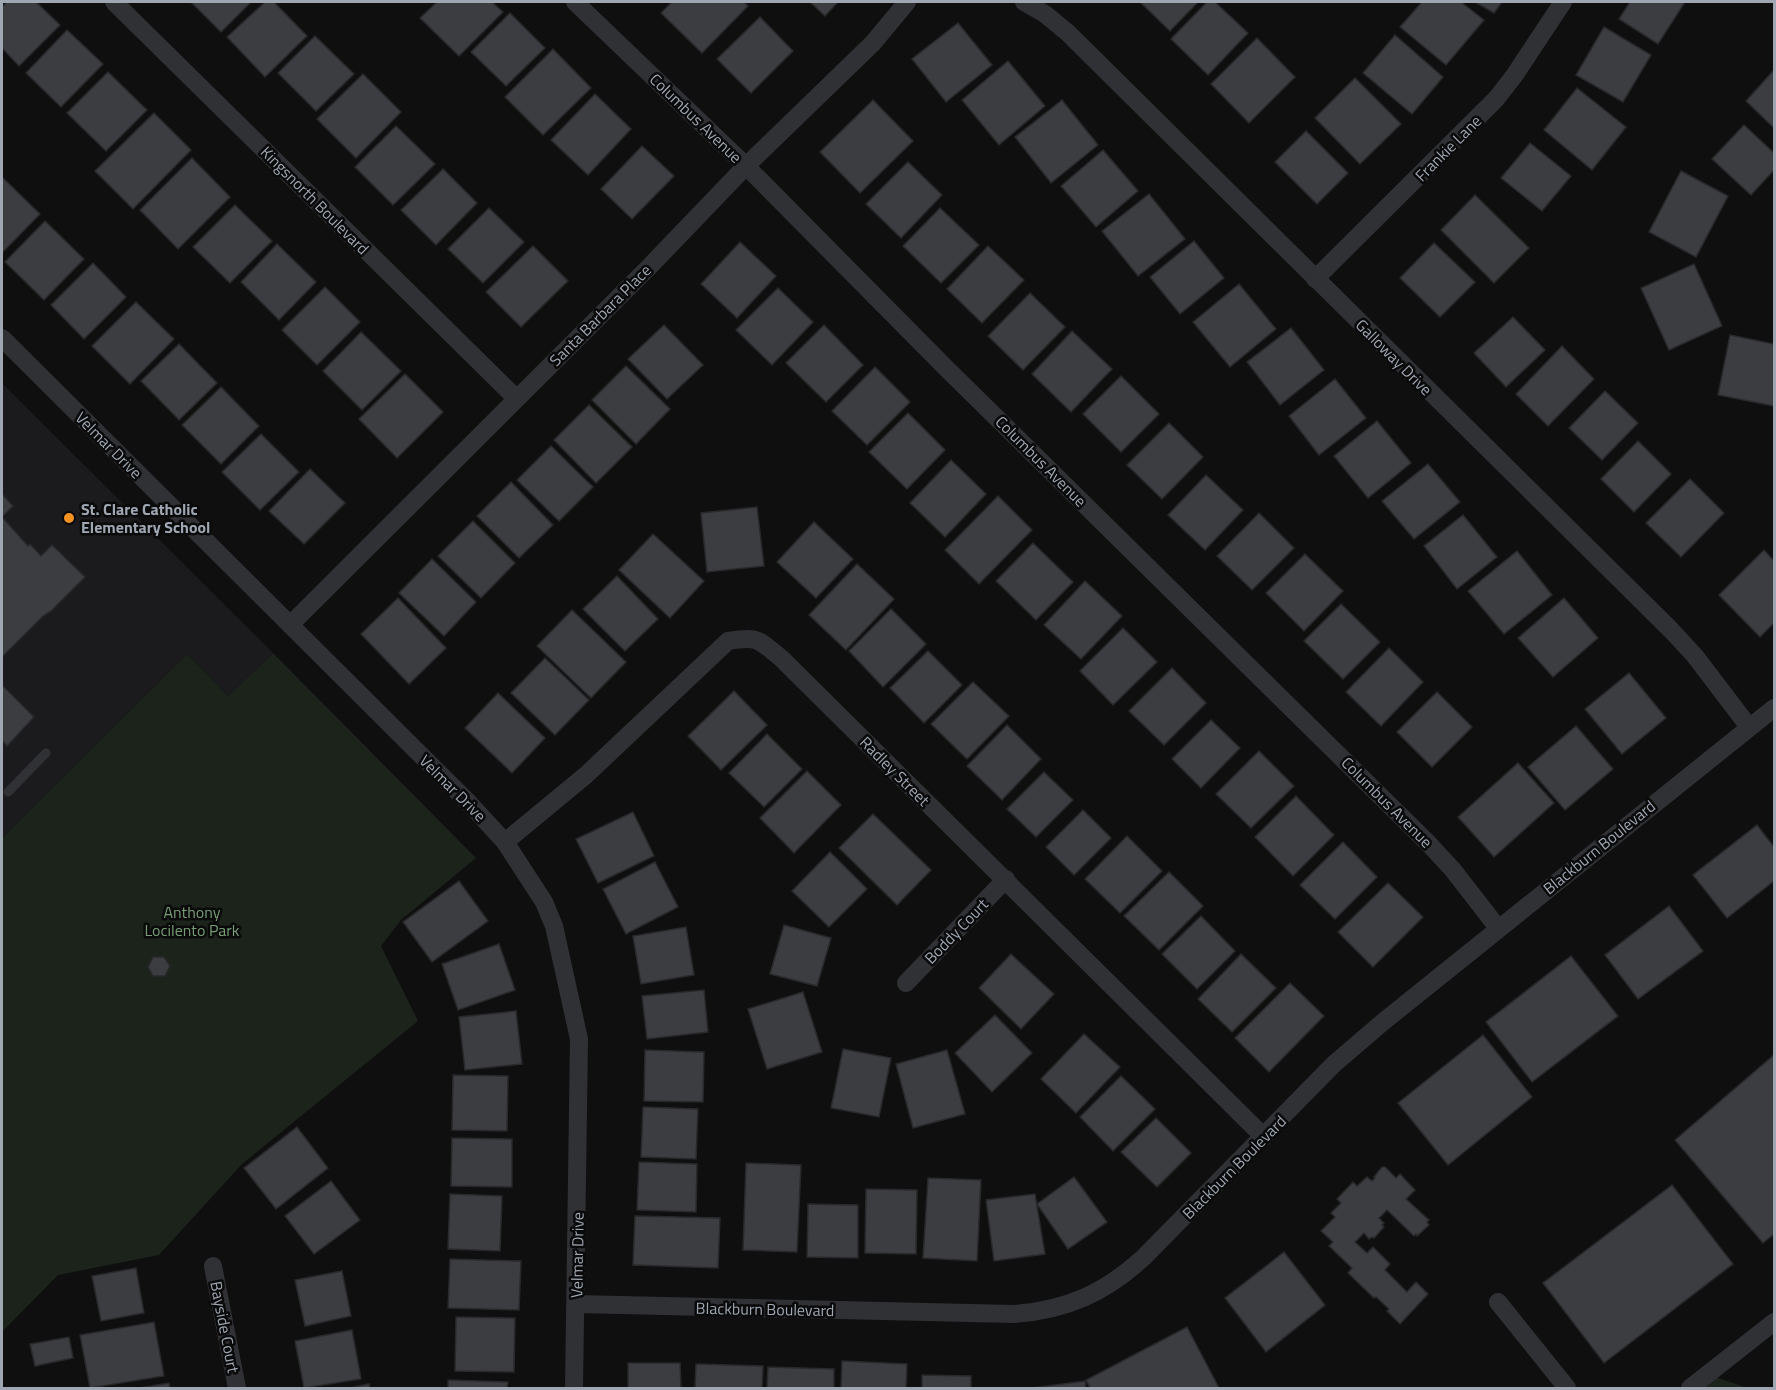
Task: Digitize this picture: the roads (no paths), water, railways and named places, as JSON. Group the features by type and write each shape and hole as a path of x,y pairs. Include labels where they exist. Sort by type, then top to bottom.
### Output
{"street":[{"name":"Kingsnorth Boulevard","path":"114,2 516,398"},
{"name":"Columbus Avenue","path":"575,2 747,166 954,376 1429,843 1498,928"},
{"name":"Santa Barbara Place","path":"290,625 650,266 747,166 873,43 907,2"},
{"name":"Galloway Drive","path":"1024,2 1046,14 1068,33 1695,656 1749,728"},
{"name":"Frankie Lane","path":"1315,279 1496,99 1563,2"},
{"name":"Velmar Drive","path":"2,338 469,803 505,842 544,902 554,926 579,1040 574,1389"},
{"name":"Radley Street","path":"505,842 586,775 728,641 757,639 781,658 1006,879 1264,1137"},
{"name":"Blackburn Boulevard","path":"576,1304 1014,1314 1054,1308 1091,1295 1128,1272 1352,1048 1498,928 1774,708"},
{"name":"Boddy Court","path":"906,983 1006,879"},
{"name":"Bayside Court","path":"213,1266 237,1389"},
{"path":"1498,1302 1567,1389"},
{"path":"1690,1389 1774,1322"}],"lane":[{"path":"8,792 46,753"}],"place":[{"name":"St. Clare Catholic Elementary School","path":"69,518"}],"park label":[{"name":"Anthony Locilento Park","path":"192,921"}]}
